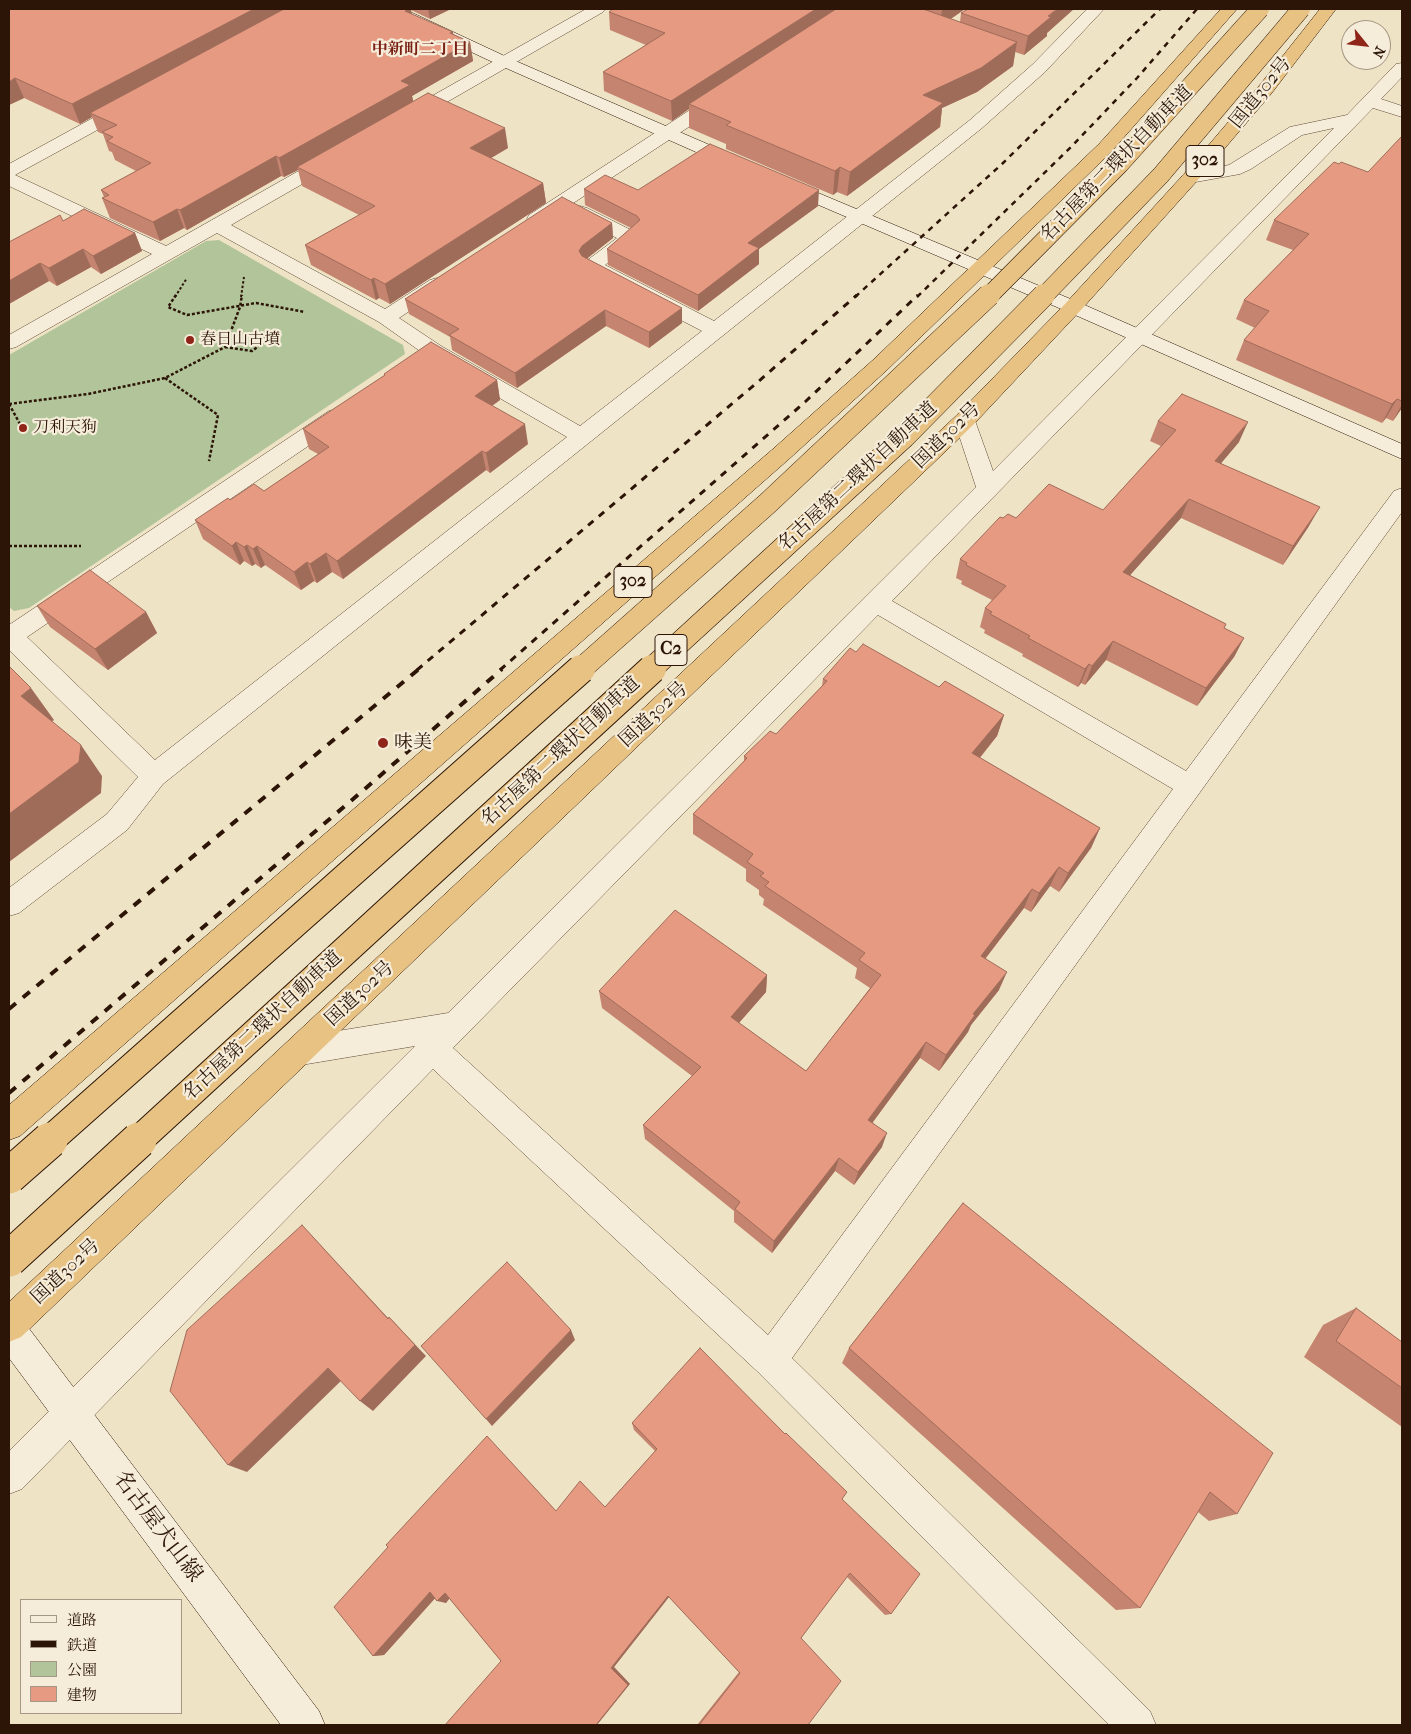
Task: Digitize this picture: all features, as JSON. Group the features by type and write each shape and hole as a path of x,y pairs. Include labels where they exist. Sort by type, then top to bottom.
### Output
{"highway":[{"name":"302","path":"9,1125 880,365 982,269 1105,148 1229,9"},
{"name":"名古屋第二環状自動車道","path":"9,1176 761,509 916,366 1034,252 1120,164 1260,9"},
{"name":"名古屋第二環状自動車道","path":"9,1259 904,437 1161,175 1301,9"},
{"name":"国道302号","path":"9,1325 301,1051 965,420 1073,307 1190,178 1265,90 1328,9"}],"street":[{"path":"392,9 505,62 755,171"},
{"path":"395,124 598,9"},
{"path":"9,904 117,822 154,776 976,124 1030,65 1096,9"},
{"path":"9,1476 876,603 1402,68"},
{"path":"520,230 733,90"},
{"path":"9,171 146,97"},
{"path":"1370,101 1402,112"},
{"path":"1190,178 1234,170 1245,165 1296,131 1351,119"},
{"path":"9,343 344,153"},
{"path":"772,178 1073,307 1402,452"},
{"path":"9,179 166,253"},
{"path":"562,202 630,237 592,266 716,330"},
{"path":"217,225 386,318 425,357 581,436"},
{"path":"386,318 453,274"},
{"path":"154,776 10,636 351,407"},
{"path":"965,420 988,489"},
{"path":"770,1360 1402,496"},
{"path":"876,603 1190,786"},
{"path":"301,1051 443,1037"},
{"path":"443,1037 1136,1725"},
{"name":"名古屋犬山線","path":"9,1330 305,1725"}],"path":[{"path":"225,347 240,307 245,272"},
{"path":"188,276 186,283 168,308 187,315 256,303 311,313"},
{"path":"20,424 9,404 88,394 164,378 225,347 252,350 268,339 260,333"},
{"path":"164,378 218,414 209,461"},
{"path":"9,546 80,546 88,541"}],"green space":[{"path":"219,240 403,345 405,354 29,608 14,611 9,607 9,355 206,241"}],"building":[{"path":"9,9 254,9 72,104 15,78 9,82"},
{"path":"284,9 410,9 405,11 453,32 450,33 470,42 401,81 410,85 279,158 276,156 180,210 177,209 153,222 102,198 109,195 101,190 151,163 107,141 113,137 102,132 117,125 90,113"},
{"path":"613,9 816,9 671,101 603,72 665,33 609,12"},
{"path":"836,9 923,9 1017,42 981,68 923,95 943,103 850,172 840,167 835,171 726,125 731,122 689,104"},
{"path":"968,9 1057,9 1048,16 1051,17 1028,36 961,13"},
{"path":"428,93 505,128 470,148 543,183 385,284 374,278 371,280 305,245 375,206 297,167"},
{"path":"1402,136 1402,401 1397,399 1392,404 1244,340 1269,311 1244,300 1309,234 1274,220 1334,162 1339,164 1341,162 1368,172"},
{"path":"710,144 819,190 748,243 759,248 698,295 607,249 640,220 637,216 584,189 605,175 638,190"},
{"path":"562,197 612,223 582,246 579,251 582,256 682,308 649,332 605,310 515,373 449,335 459,329 405,299"},
{"path":"84,209 135,233 93,256 83,249 49,268 40,263 9,281 9,242 60,215 63,221"},
{"path":"431,342 497,380 475,396 525,424 486,453 482,451 337,561 326,553 310,564 307,562 294,572 257,546 253,549 247,545 244,547 236,542 232,546 195,520 228,498 230,500 254,484 264,491 329,447 303,429"},
{"path":"1182,394 1248,422 1215,461 1320,507 1293,546 1189,499 1123,572 1226,624 1224,628 1244,638 1206,688 1113,641 1092,666 1089,664 1085,669 1028,638 1030,636 990,614 992,612 985,608 1006,586 966,565 967,563 960,559 1000,517 1003,518 1008,514 1016,518 1049,484 1103,510 1176,430 1158,421"},
{"path":"90,570 146,612 95,649 37,606"},
{"path":"863,644 939,687 945,681 1004,715 972,753 1100,828 1068,873 1059,867 1039,893 1032,889 981,956 1007,972 973,1014 975,1015 946,1055 926,1042 868,1120 887,1133 858,1172 839,1158 774,1241 735,1209 740,1202 643,1125 701,1067 599,991 675,910 767,975 731,1017 806,1071 881,975 859,960 865,953 765,886 769,882 760,876 764,873 747,862 753,854 693,814 747,758 744,756 770,731 776,734 827,681 823,679 850,648 856,652"},
{"path":"9,666 31,688 21,696 81,745 79,762 9,814"},
{"path":"963,1203 1273,1453 1237,1514 1210,1492 1140,1608 849,1348"},
{"path":"302,1225 388,1319 389,1317 415,1345 360,1401 328,1368 228,1465 170,1391 187,1330"},
{"path":"507,1262 571,1330 486,1419 421,1346"},
{"path":"1356,1308 1402,1342 1402,1388 1336,1341"},
{"path":"700,1348 785,1434 847,1492 842,1499 920,1574 891,1614 850,1573 801,1638 841,1681 808,1725 699,1725 740,1673 668,1596 611,1668 628,1685 596,1725 445,1725 501,1661 445,1593 437,1601 430,1592 373,1656 334,1607 388,1547 386,1545 487,1436 556,1511 580,1481 605,1507 657,1449 632,1423"}],"railway":[{"path":"855,297 1002,164 1160,9"},
{"path":"917,297 1072,146 1137,78 1197,9"},
{"path":"417,670 759,381 857,295"},
{"path":"500,670 805,402 918,295"},
{"path":"9,1009 419,669"},
{"path":"9,1093 366,788 502,669"}],"place":[{"name":"春日山古墳","path":"190,340"},
{"name":"刀利天狗","path":"23,428"},
{"name":"味美","path":"383,743"}],"district":[{"name":"中新町二丁目","path":"420,50"}]}
